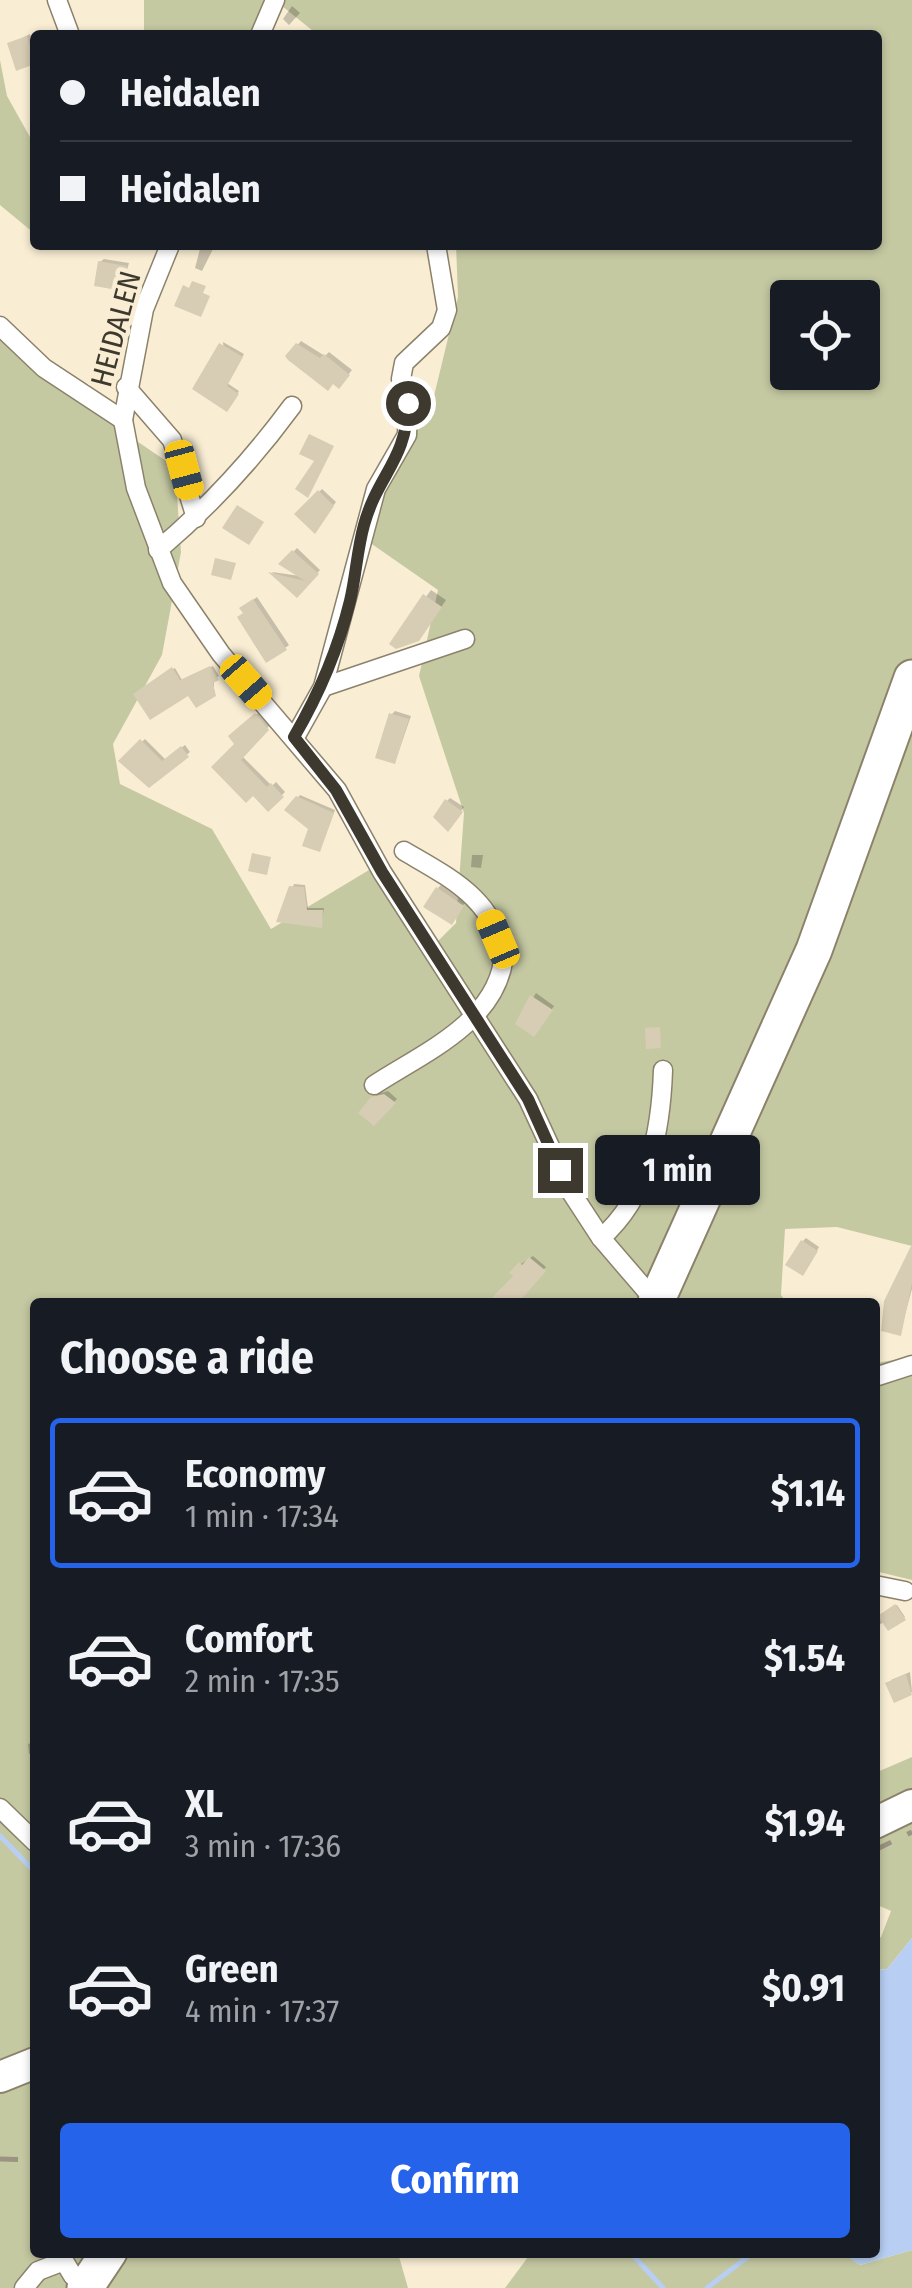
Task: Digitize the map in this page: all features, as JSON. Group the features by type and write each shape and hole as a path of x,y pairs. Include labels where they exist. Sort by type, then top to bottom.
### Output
{"highway":[{"path":"644,1290 814,950 912,678"},
{"path":"677,1298 761,1122 912,744"},
{"path":"87,2284 105,2258"},
{"path":"87,2284 120,2258"}],"main road":[{"path":"880,1821 912,1805"},
{"path":"0,2076 30,2065"}],"street":[{"path":"57,0 68,30"},
{"path":"262,30 275,0"},
{"name":"HEIDALEN","path":"168,250 144,308 126,387 123,420 136,488 158,550 196,620 336,790 382,872 528,1099 571,1192 644,1290"},
{"path":"294,737 323,687 349,604 370,507 407,435 408,403 401,379 404,363 441,328 447,310 437,250"},
{"path":"0,326 44,368 123,420"},
{"path":"126,387 172,440 196,518"},
{"path":"158,550 196,518 266,443 292,406"},
{"path":"323,687 465,639"},
{"path":"374,1085 475,1018 494,988 503,962 487,913 467,888 404,851"},
{"path":"602,1238 640,1190 655,1141 663,1070"},
{"path":"880,1376 912,1366"},
{"path":"880,1586 905,1591"},
{"path":"0,1808 30,1837"},
{"path":"24,2288 38,2271 64,2261 87,2284"}],"green space":[{"path":"144,0 912,0 912,1246 837,1227 785,1229 783,1298 30,1298 30,2258 399,2258 408,2288 0,2288 0,339 88,408 175,467 181,552 162,655 113,744 120,784 212,829 271,929 369,870 434,945 456,923 464,813 419,676 438,590 366,540 374,484 433,400 458,297 456,250 882,250 882,30 312,30 282,6 261,30 144,30"},
{"path":"0,60 7,96 30,137 30,230 0,205"},
{"path":"912,1357 912,1580 880,1572 880,1362"},
{"path":"912,1757 912,1938 887,1969 880,1970 880,1937 891,1911 880,1906 880,1771"},
{"path":"912,2250 912,2288 505,2288 527,2258 850,2258 860,2265"}],"water":[{"path":"912,1938 912,2250 860,2265 849,2258 880,2258 880,1970 887,1969"}],"building":[{"path":"27,36 30,66 16,71 7,43"},
{"path":"98,261 127,266 123,291 94,286"},
{"path":"192,281 206,286 203,293 210,296 201,317 174,306 183,285 189,288"},
{"path":"219,343 243,357 227,386 239,394 227,412 192,389"},
{"path":"296,343 320,358 324,354 350,375 339,389 333,384 328,391 288,360 285,356"},
{"path":"309,434 334,446 308,498 295,489 314,461 299,454"},
{"path":"318,490 334,506 315,534 294,514"},
{"path":"237,505 264,522 249,545 222,528"},
{"path":"292,550 319,574 297,598 268,572 305,581 278,564"},
{"path":"215,558 236,563 231,580 211,575"},
{"path":"423,594 442,607 419,641 396,649 389,644"},
{"path":"253,599 287,650 266,663 237,617 243,613 239,608"},
{"path":"210,666 219,680 213,683 216,696 196,708 188,696 150,720 133,694 172,667 180,680"},
{"path":"255,713 269,730 241,760 267,787 271,783 284,797 268,812 253,796 246,803 211,767 234,744 228,736"},
{"path":"389,713 409,719 395,764 375,758"},
{"path":"140,739 162,761 181,746 189,757 149,788 118,761"},
{"path":"296,796 334,813 320,852 302,846 308,829 284,810"},
{"path":"445,799 463,812 448,832 433,817"},
{"path":"252,853 271,857 267,875 248,871"},
{"path":"289,886 304,887 307,910 323,910 322,928 276,922"},
{"path":"436,887 464,906 452,925 423,907"},
{"path":"530,995 553,1010 534,1037 515,1024"},
{"path":"660,1027 661,1048 646,1049 645,1028"},
{"path":"384,1094 396,1103 374,1126 358,1113 371,1097"},
{"path":"801,1240 818,1251 803,1276 785,1265"},
{"path":"912,1244 912,1283 901,1336 881,1331 884,1301"},
{"path":"529,1257 546,1271 522,1298 492,1298 513,1276 509,1273 519,1262 522,1265"},
{"path":"895,1604 906,1620 888,1631 880,1615"},
{"path":"906,1674 912,1695 894,1703 885,1683"}],"waterway":[{"path":"0,1836 30,1867"},
{"path":"636,2258 663,2288"},
{"path":"707,2288 746,2258"}],"railway":[{"path":"880,1848 912,1832"},
{"path":"0,2159 30,2160"}],"route":[{"path":"408,403 407,435 376,489 364,525 349,604 323,687 294,737 336,790 382,872 528,1099 560,1170"}]}
